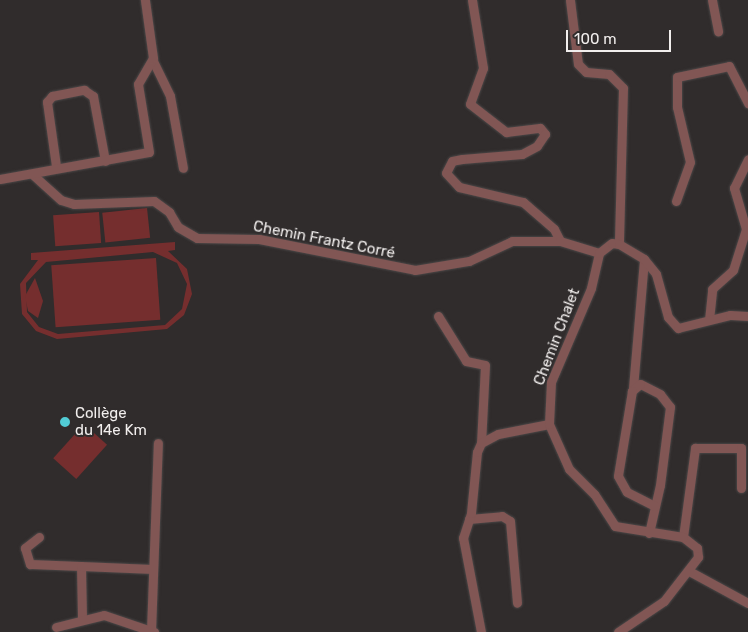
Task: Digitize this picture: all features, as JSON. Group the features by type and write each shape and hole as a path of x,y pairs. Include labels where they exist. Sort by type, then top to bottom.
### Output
{"street":[{"path":"145,0 152,61 167,84 183,168"},
{"path":"472,0 483,68 470,104 506,132 540,128 545,134 537,146 522,154 452,161 446,173 459,187 523,202 554,229 560,241"},
{"path":"570,0 578,64 586,72 609,74 623,88 620,244"},
{"path":"712,0 718,31"},
{"path":"0,179 32,174 56,166 105,161 149,152 138,84 152,61"},
{"path":"676,201 690,162 677,107 676,80 680,74 724,65 733,70 748,103"},
{"path":"56,166 47,102 52,96 84,90 93,96 105,161"},
{"path":"709,320 712,289 733,270 746,229 734,188 748,159"},
{"name":"Chemin Frantz Corré","path":"32,174 61,200 74,204 154,201 169,212 178,228 197,238 259,239 415,270 469,261 512,240 560,241 599,253"},
{"path":"599,253 612,243 620,244 644,259 656,274 674,325 684,330 709,320 748,316"},
{"name":"Chemin Chalet","path":"599,253 591,288 551,382 549,424 566,464 594,494 610,521 625,531 683,537"},
{"path":"644,259 634,388 618,476 634,498 655,506"},
{"path":"438,316 466,361 485,365 482,443 463,553 481,632"},
{"path":"634,388 644,384 670,407 650,534"},
{"path":"482,443 498,434 549,424"},
{"path":"56,627 104,615 153,631 153,569 158,443"},
{"path":"618,632 664,601 698,557 697,548 683,537 695,448 741,448 741,488"},
{"path":"469,519 502,516 510,521 517,602"},
{"path":"39,537 25,548 30,564 153,569"},
{"path":"81,566 82,620"},
{"path":"689,571 748,603"}],"shaded area":[{"path":"147,208 150,238 105,243 102,213"},
{"path":"99,212 101,243 55,246 53,215"},
{"path":"175,242 175,250 168,251 187,269 192,294 184,315 167,329 57,339 36,331 22,314 20,284 38,260 31,260 31,253","holes":["153,252 177,263 187,284 182,309 165,325 58,334 39,327 27,312 26,283 46,262"]},
{"path":"156,258 160,320 56,327 51,265"},
{"path":"35,278 43,301 38,318 28,311 25,296"},
{"path":"84,424 107,445 76,479 53,458"}],"place":[{"name":"Collège du 14e Km","path":"65,422"}]}
